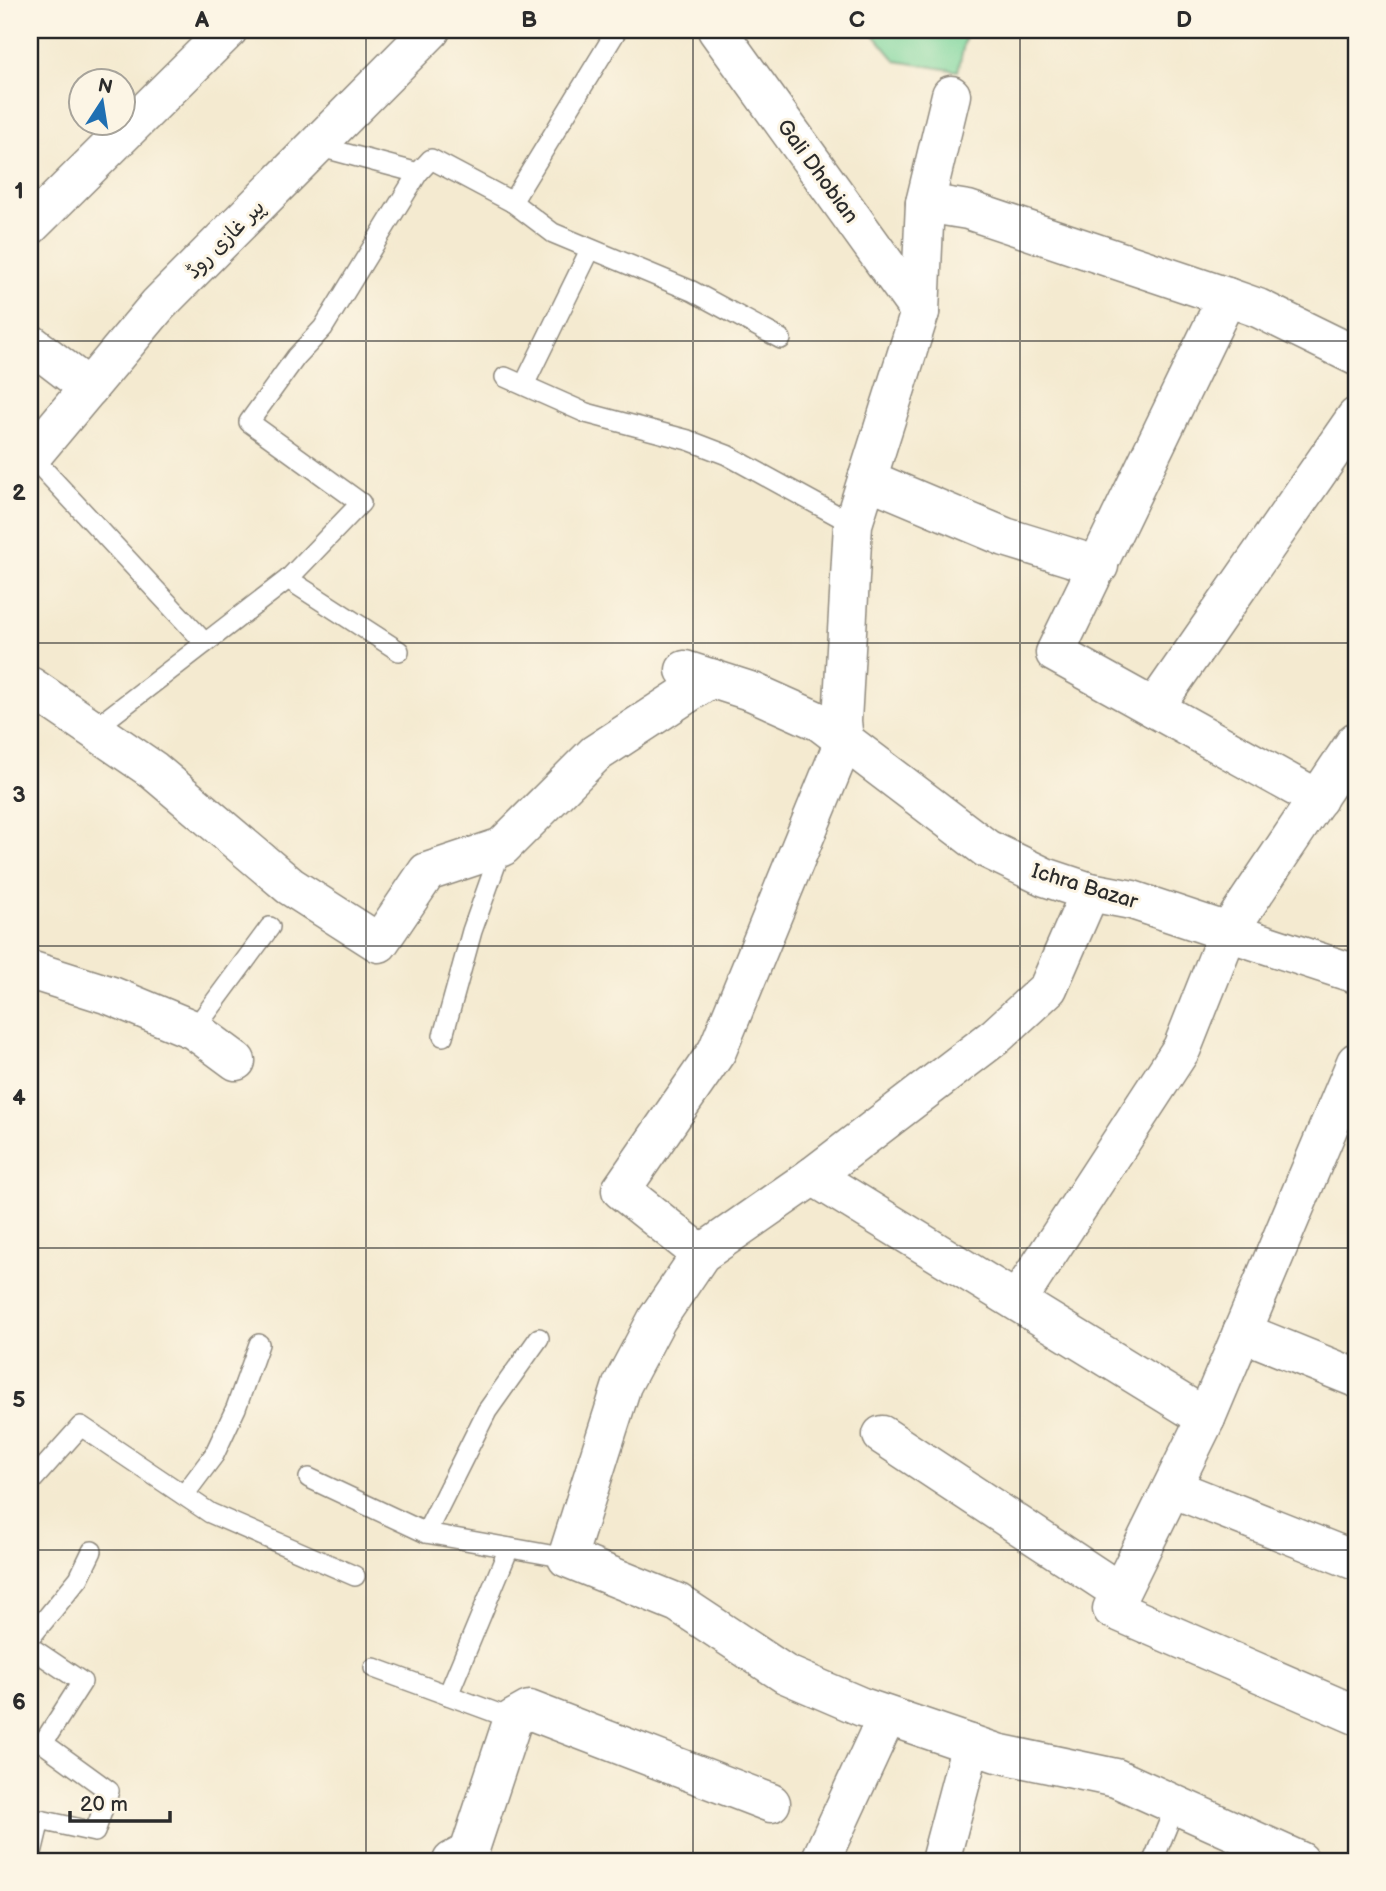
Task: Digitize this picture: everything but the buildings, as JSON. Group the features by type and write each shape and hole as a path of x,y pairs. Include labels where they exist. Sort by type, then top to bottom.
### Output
{"street":[{"path":"30,226 228,30"},
{"name":"پیر غازی روڈ","path":"30,457 158,306 317,146 393,65 431,30"},
{"name":"Gali Dhobian","path":"716,30 920,312"},
{"path":"701,1254 621,1190 717,1051 844,741 842,721 853,524 920,312 925,203 951,95"},
{"path":"925,203 968,211 1258,308 1356,356"},
{"path":"1227,297 1055,653 1318,799"},
{"path":"30,343 89,388"},
{"path":"1154,708 1356,417"},
{"path":"867,480 1005,537 1099,566"},
{"name":"Ichra Bazar","path":"502,847 595,754 698,674 753,692 820,722 987,849 1045,877 1090,892 1132,900 1356,974"},
{"path":"30,685 153,770 290,886 379,943 427,872 502,847"},
{"path":"1017,1301 1182,1048 1228,932 1356,741"},
{"path":"1090,892 1048,988 996,1036 813,1176 701,1254 657,1319 622,1385 567,1559 678,1603 785,1674 887,1716 997,1753 1116,1778 1300,1861"},
{"path":"30,970 112,996 194,1030 236,1061"},
{"path":"1356,1062 1206,1418 1112,1609 1356,1716"},
{"path":"813,1176 1206,1418"},
{"path":"1242,1332 1356,1378"},
{"path":"882,1434 1120,1592"},
{"path":"1172,1488 1356,1560"},
{"path":"470,1858 513,1719 529,1710 771,1803"},
{"path":"820,1861 887,1716"},
{"path":"940,1861 971,1744"}],"lane":[{"path":"512,202 617,30"},
{"path":"317,146 418,173"},
{"path":"94,729 288,579 361,503 249,422 296,357 323,328 418,173 431,159 512,202 553,233 692,291 781,339"},
{"path":"524,385 590,250"},
{"path":"505,377 586,413 688,440 727,455 853,524"},
{"path":"30,457 205,643"},
{"path":"288,579 399,651"},
{"path":"443,1036 472,931 502,847"},
{"path":"194,1030 270,927"},
{"path":"426,1532 487,1411 539,1338"},
{"path":"184,1495 214,1455 259,1345"},
{"path":"30,1483 81,1426 210,1513 355,1576"},
{"path":"309,1478 426,1532 567,1559"},
{"path":"448,1695 509,1548"},
{"path":"30,1638 79,1578 92,1551"},
{"path":"30,1647 82,1682 36,1740 109,1791 95,1832 40,1820 30,1861"},
{"path":"374,1668 513,1719"},
{"path":"1153,1861 1175,1805"}],"green space":[{"path":"870,30 967,30 958,71 896,61"}]}
